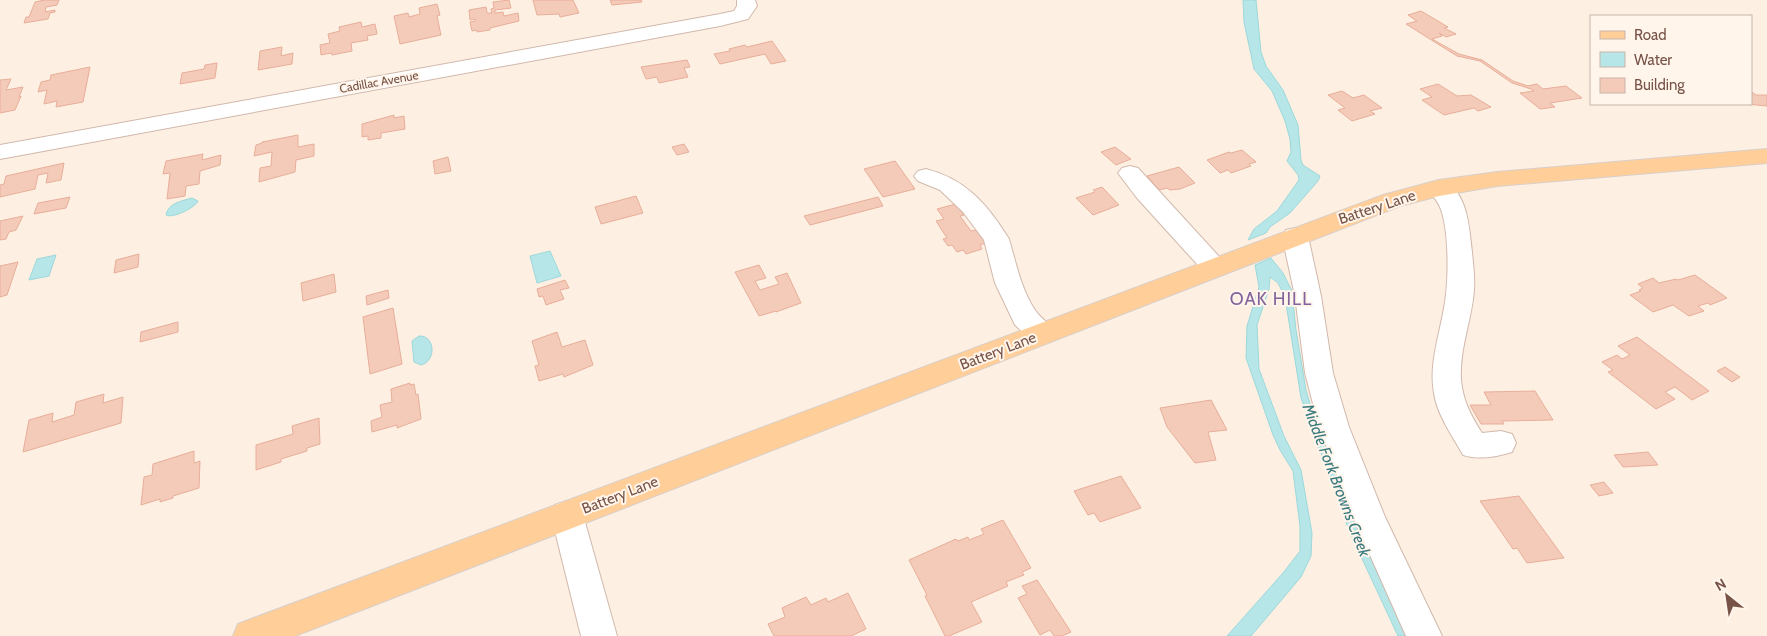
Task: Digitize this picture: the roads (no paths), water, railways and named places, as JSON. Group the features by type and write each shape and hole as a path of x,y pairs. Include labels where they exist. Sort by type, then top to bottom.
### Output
{"main road":[{"name":"Battery Lane","path":"251,636 1374,206 1439,188 1497,179 1767,156"}],"street":[{"name":"Cadillac Avenue","path":"0,152 732,18 746,11 748,6 746,0"},
{"path":"1130,173 1215,268"},
{"path":"926,176 948,185 972,206 996,239 1008,283 1025,318 1042,334"},
{"path":"1439,188 1449,197 1454,207 1461,267 1461,290 1449,355 1447,378 1450,401 1474,446 1501,442"},
{"path":"1295,236 1304,271 1319,373 1334,428 1369,517 1424,636"},
{"path":"567,515 599,636"}],"water":[{"path":"1243,0 1256,0 1261,52 1266,66 1283,90 1298,125 1303,165 1320,176 1318,181 1290,213 1270,227 1266,233 1248,240 1254,229 1277,211 1299,180 1298,175 1287,161 1291,152 1285,121 1272,91 1254,69 1244,22"},
{"path":"192,198 198,201 189,209 179,214 166,215 172,205"},
{"path":"550,251 561,276 537,283 530,256"},
{"path":"56,255 49,276 29,280 37,259"},
{"name":"Middle Fork Browns Creek","path":"1271,258 1283,273 1292,291 1296,330 1306,390 1314,417 1408,636 1398,636 1350,533 1301,398 1285,297 1278,283 1270,277 1269,289 1257,325 1259,369 1284,436 1301,470 1312,533 1311,556 1301,577 1251,636 1227,636 1300,551 1300,526 1293,471 1273,435 1246,358 1247,326 1259,287 1255,265"},
{"path":"419,336 428,340 432,349 430,359 421,365 414,362 412,341"}],"district":[{"name":"OAK HILL","path":"1271,299"}]}
